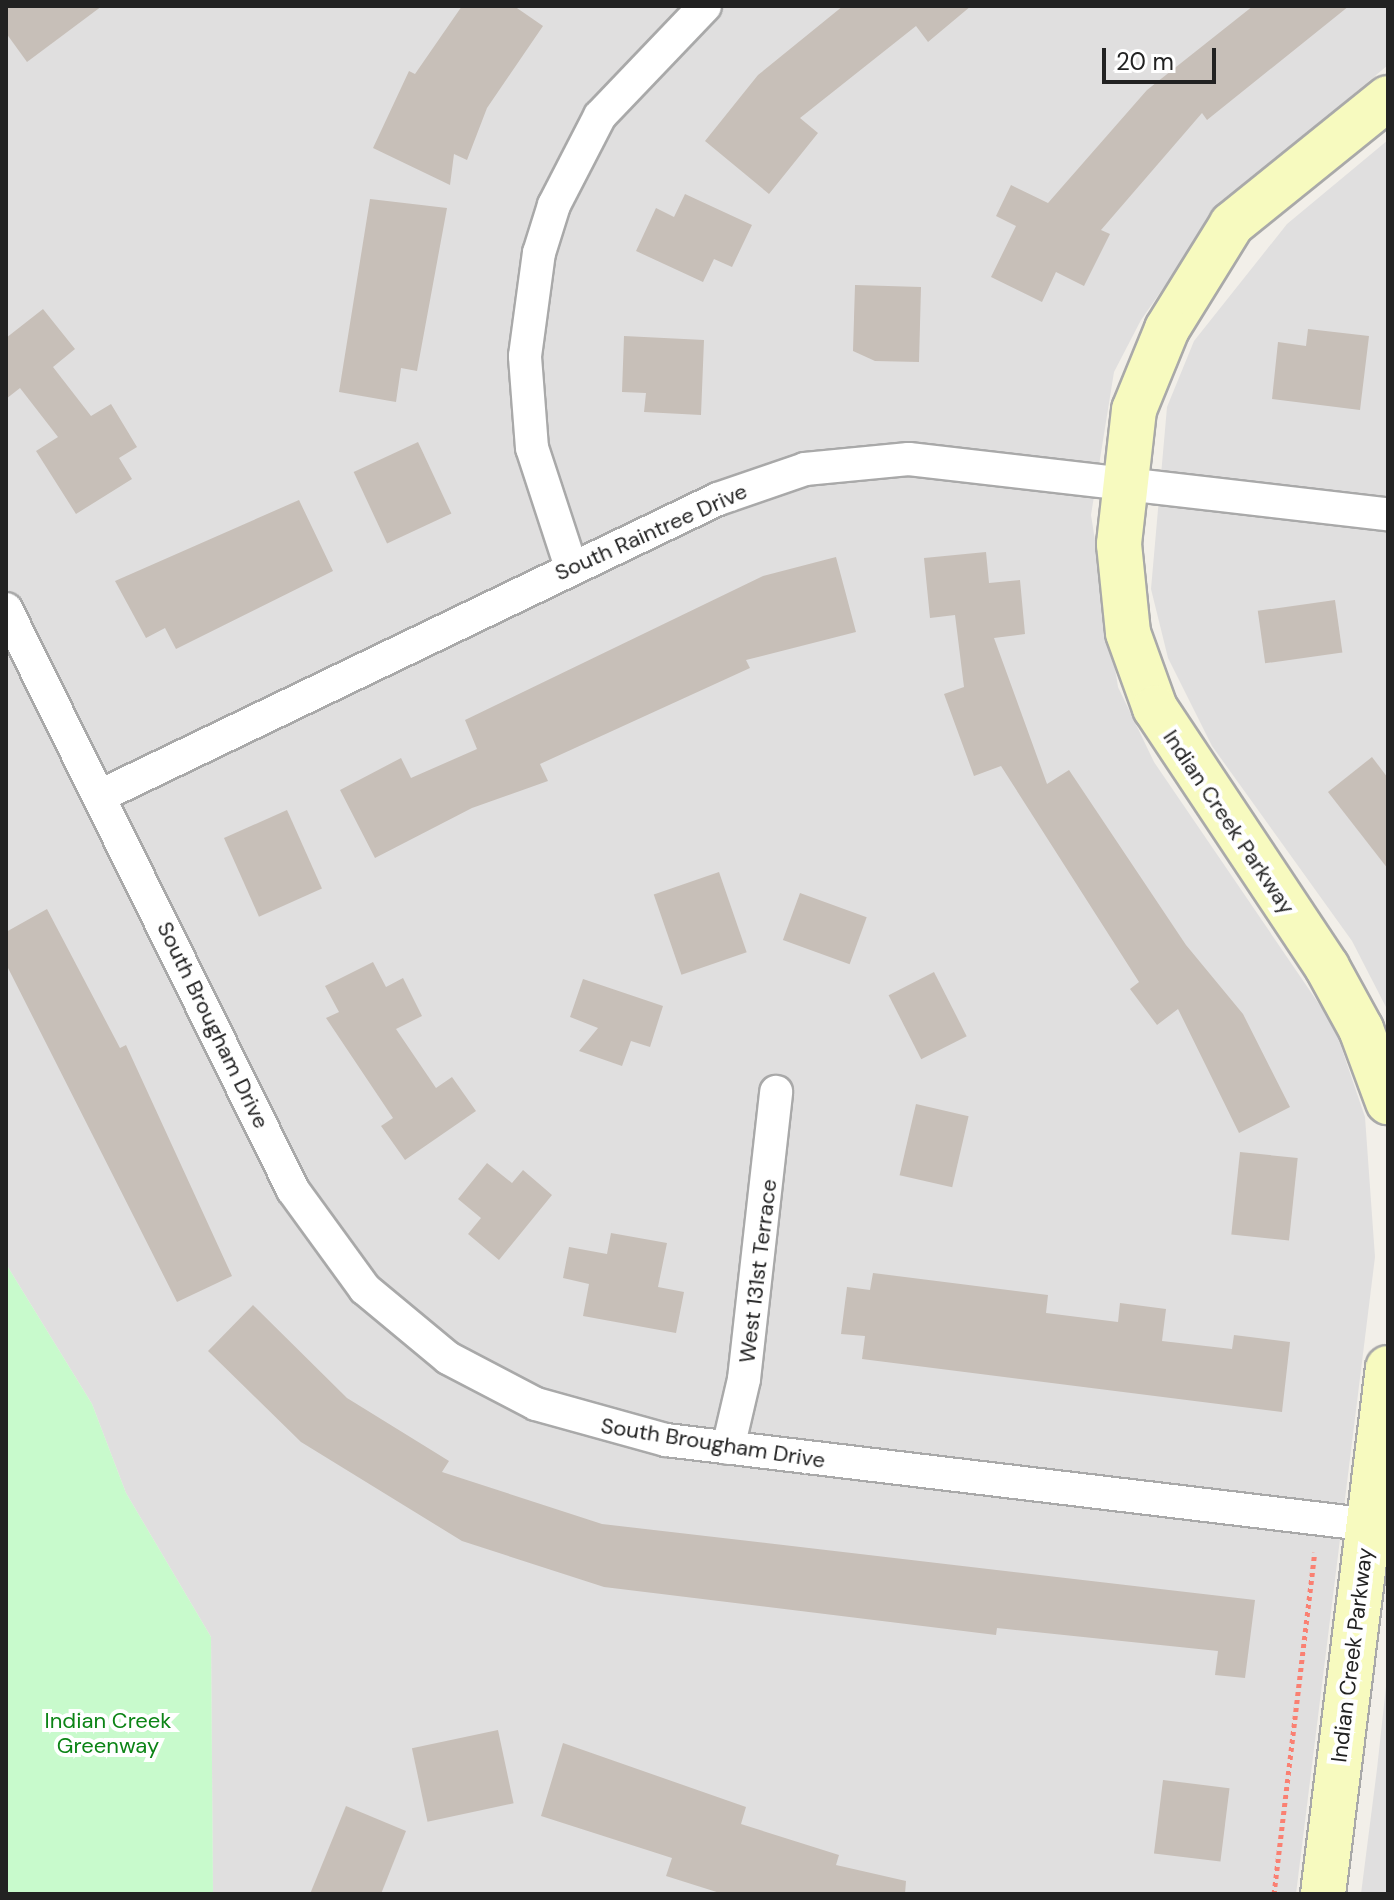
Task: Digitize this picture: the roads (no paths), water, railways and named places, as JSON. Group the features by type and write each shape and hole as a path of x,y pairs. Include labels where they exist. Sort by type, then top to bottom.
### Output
{"street":[{"path":"571,567 532,448 525,356 539,253 554,205 600,116 705,6"},
{"name":"Indian Creek Parkway","path":"1388,98 1232,224 1167,329 1134,410 1125,482 1121,598 1155,708 1327,967 1361,1029 1388,1102"},
{"name":"South Raintree Drive","path":"102,795 571,567 718,499 805,469 909,459 1388,514"},
{"name":"South Brougham Drive","path":"6,609 102,795 293,1190 365,1289 448,1358 536,1404 607,1427 728,1448 1378,1526"},
{"name":"West 131st Terrace","path":"728,1448 744,1379 776,1092"},
{"name":"Indian Creek Parkway","path":"1323,1894 1378,1526 1388,1368"}],"park label":[{"name":"Indian Creek Greenway","path":"108,1732"}]}
